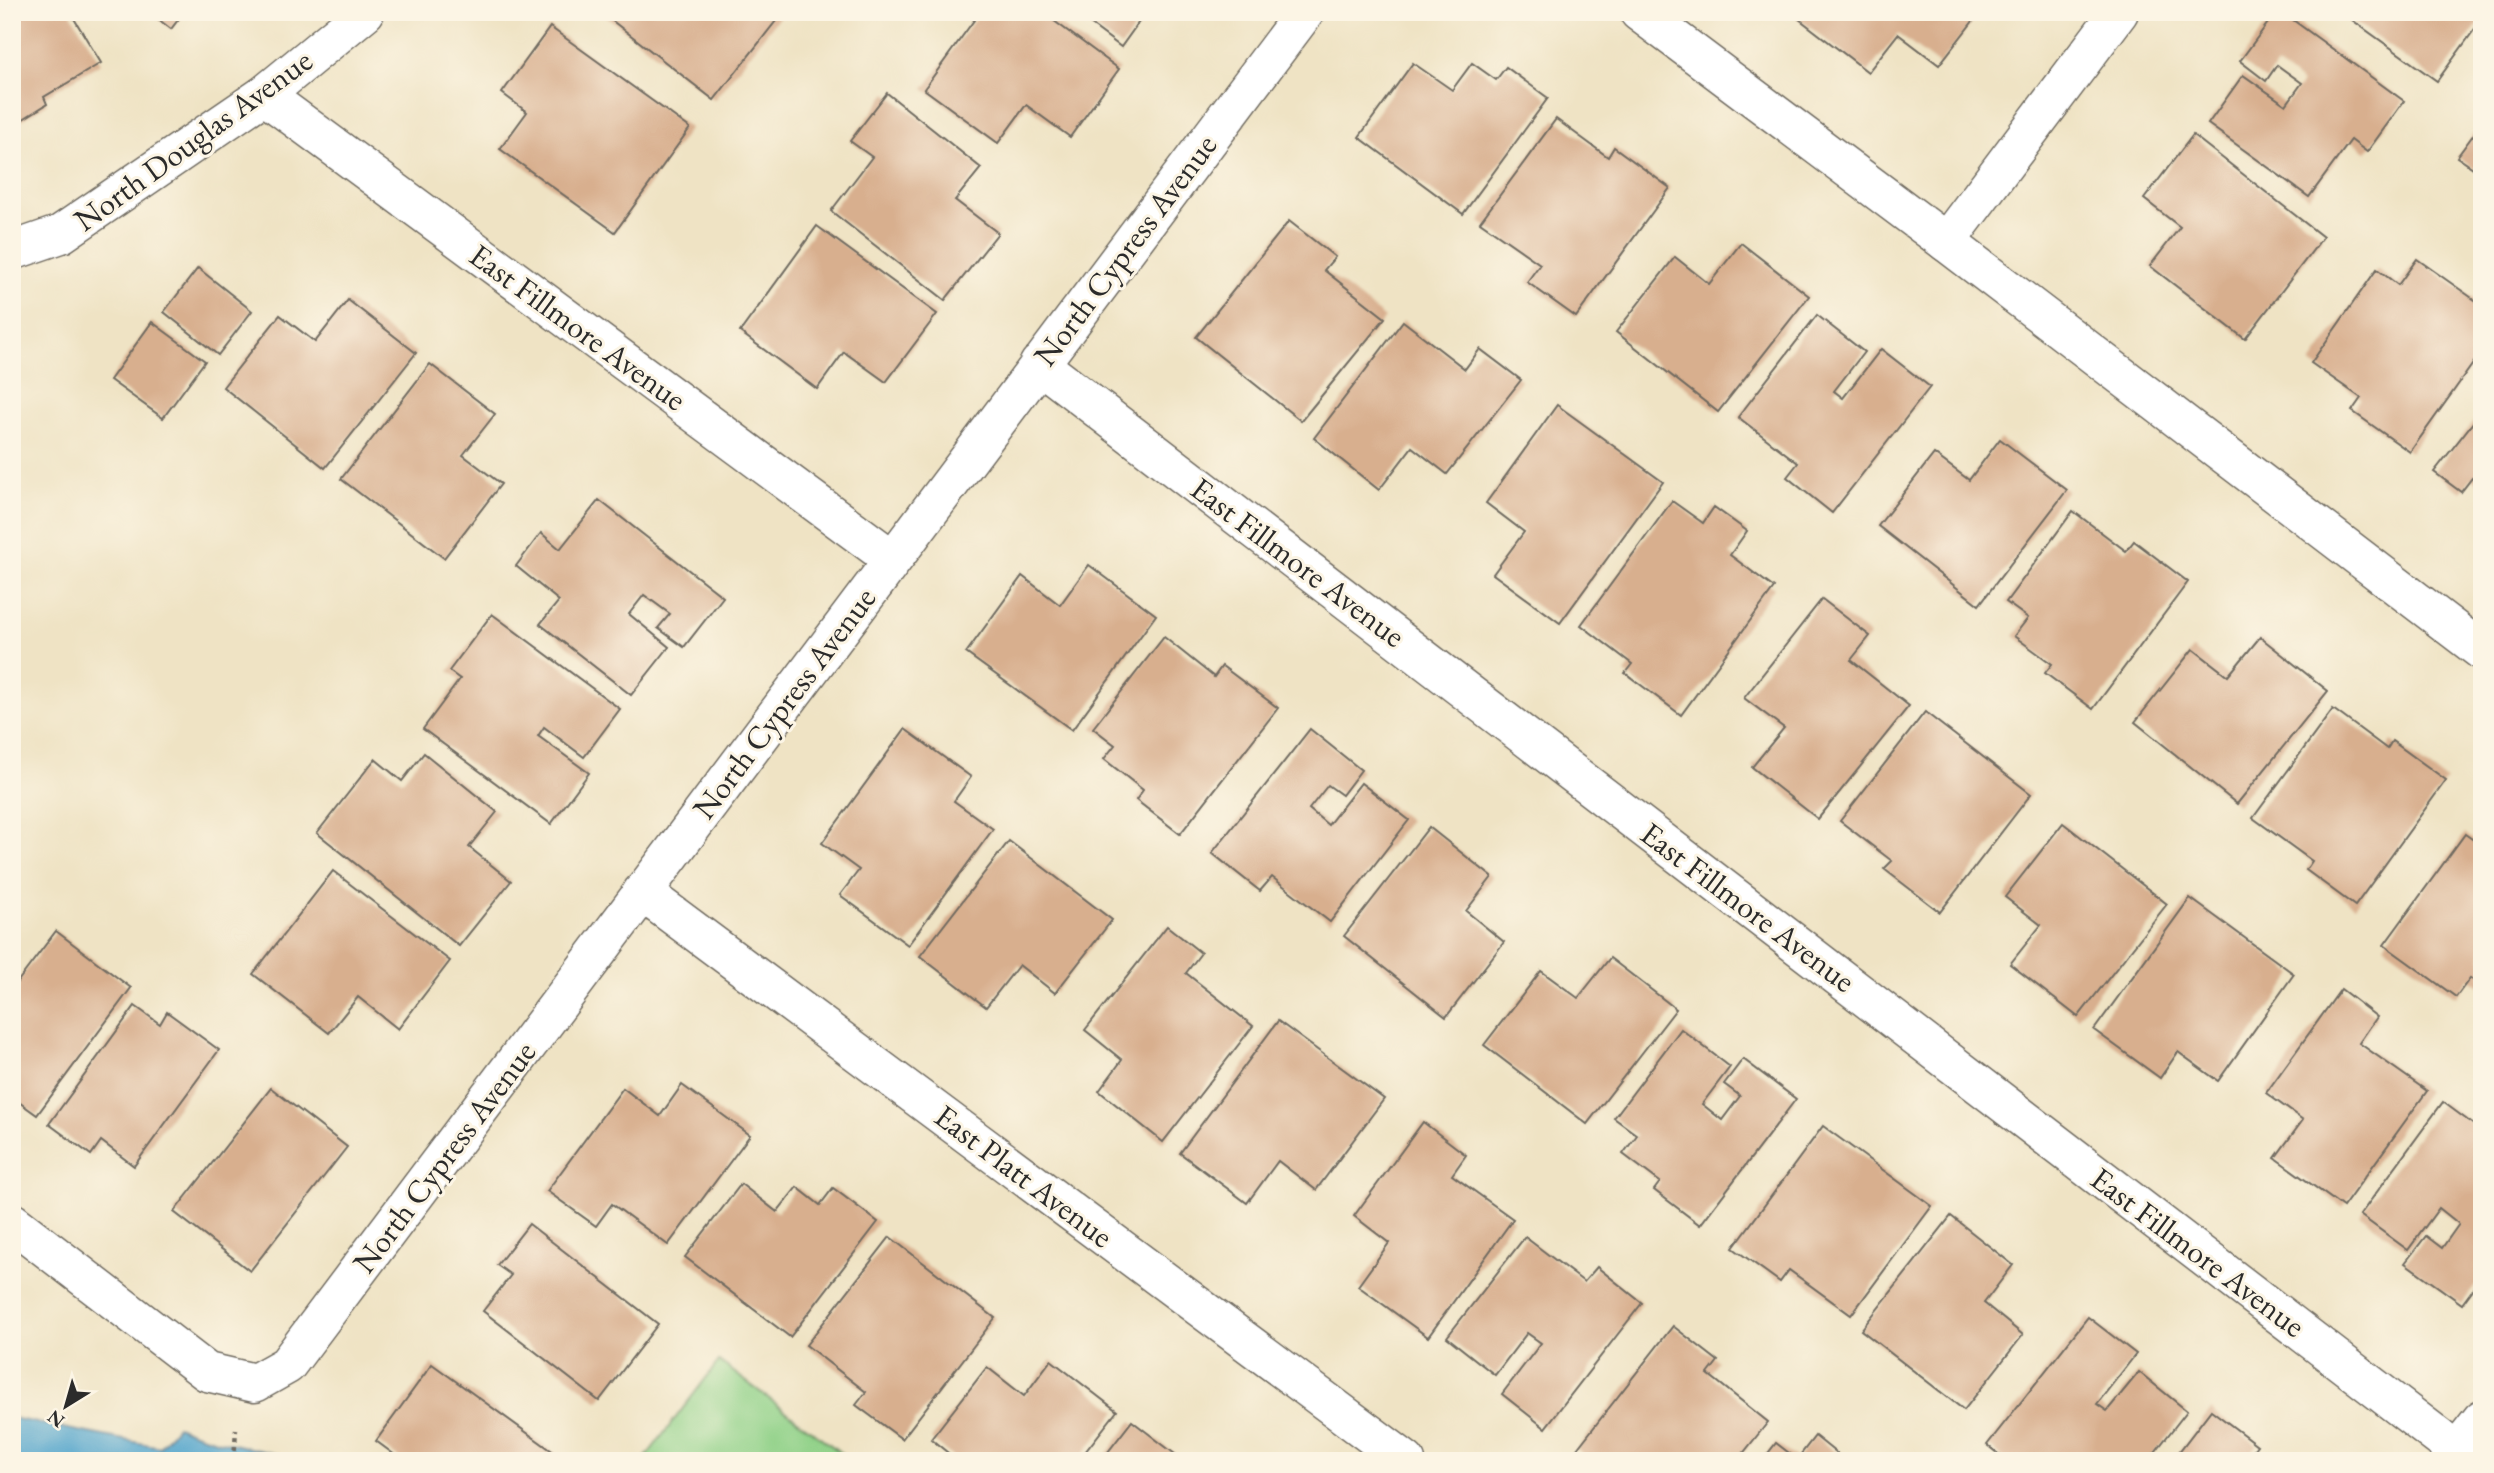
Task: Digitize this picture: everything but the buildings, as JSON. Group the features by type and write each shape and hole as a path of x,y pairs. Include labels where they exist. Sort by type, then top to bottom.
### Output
{"street":[{"name":"North Douglas Avenue","path":"12,251 61,234 264,95 365,12"},
{"name":"North Cypress Avenue","path":"12,1223 207,1372 255,1383 287,1365 1305,12"},
{"path":"1639,12 1946,242 2482,651"},
{"path":"1946,242 2119,12"},
{"name":"East Fillmore Avenue","path":"264,95 892,559"},
{"name":"East Fillmore Avenue","path":"1039,364 2453,1456"},
{"name":"East Platt Avenue","path":"642,892 1406,1461"},
{"path":"2453,1456 2482,1419"}],"path":[{"path":"234,1461 236,1428"}],"green space":[{"path":"719,1361 852,1461 643,1461"}],"water":[{"path":"12,1418 160,1447 177,1426 207,1437 301,1461 12,1461"}]}
